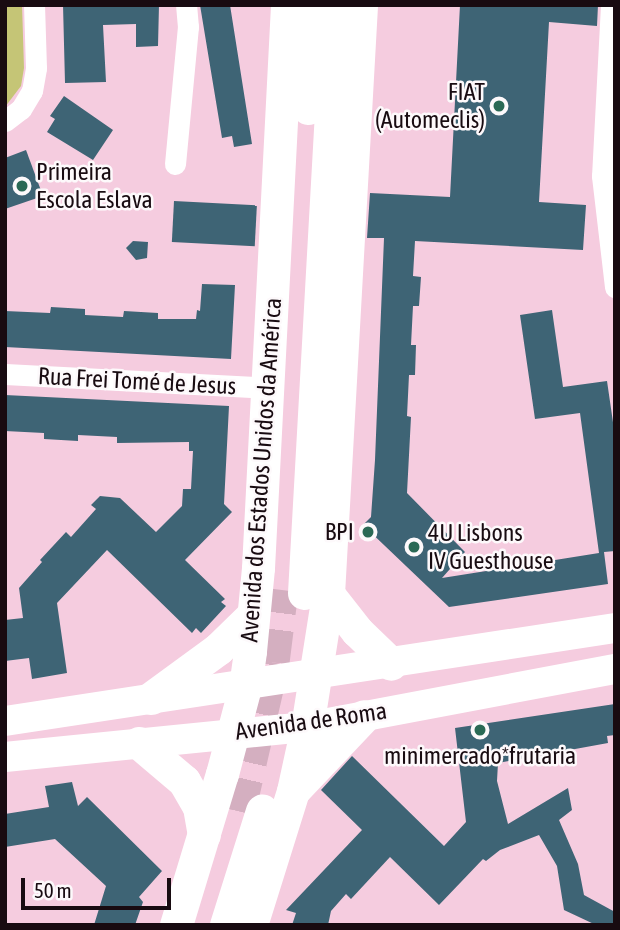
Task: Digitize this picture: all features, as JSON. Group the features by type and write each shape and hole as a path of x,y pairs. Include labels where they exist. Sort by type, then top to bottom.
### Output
{"main road":[{"name":"Avenida dos Estados Unidos da América","path":"176,925 245,687 253,615 268,388 287,5"},
{"name":"Avenida dos Estados Unidos da América","path":"251,925 293,791 316,676 304,592 313,5"},
{"name":"Avenida dos Estados Unidos da América","path":"304,592 337,5"},
{"name":"Avenida dos Estados Unidos da América","path":"304,592 361,5"},
{"path":"304,592 349,623 391,664"},
{"path":"151,698 218,649 253,615"},
{"name":"Avenida de Roma","path":"5,721 151,698 245,687 615,628"},
{"name":"Avenida de Roma","path":"5,757 233,732 307,727 615,668"},
{"path":"293,791 364,716"},
{"path":"139,743 184,781 199,807 204,835"},
{"path":"202,925 250,811 226,925"}],"street":[{"path":"5,121 21,110 33,91 36,68 34,5"},
{"path":"175,164 188,27 186,5"},
{"path":"611,5 609,193 615,287"},
{"name":"Rua Frei Tomé de Jesus","path":"5,374 268,388"}],"shaded area":[{"path":"5,5 22,5 24,68 21,86 5,107"}],"building":[{"path":"63,5 159,5 158,46 136,47 136,24 103,25 106,82 65,83"},
{"path":"200,5 230,5 252,144 234,147 232,136 222,138"},
{"path":"460,5 598,5 597,26 549,22 539,202 586,205 583,250 415,241 413,276 421,277 419,306 413,306 411,345 416,345 415,375 409,375 407,416 411,417 407,493 465,552 442,578 599,553 580,413 535,419 520,315 552,310 563,387 607,381 615,436 615,551 604,552 608,584 449,607 363,525 371,517 384,238 367,238 370,193 450,197"},
{"path":"64,96 113,130 93,160 47,132 55,119 50,116"},
{"name":"Primeira Escola Eslava","path":"26,150 43,196 5,209 5,158"},
{"path":"174,201 257,205 255,246 172,242"},
{"path":"133,241 148,242 147,258 136,260 126,248"},
{"path":"202,284 235,285 231,359 5,347 5,311 50,313 51,307 85,309 85,315 123,317 124,311 158,313 158,319 196,319 197,310 200,311"},
{"path":"5,395 229,406 224,504 232,512 185,560 225,599 221,602 226,606 201,633 196,628 192,633 107,550 57,603 67,673 32,679 29,658 5,661 5,620 23,618 19,588 42,562 40,560 66,532 71,537 96,509 91,505 100,496 120,498 156,532 182,506 183,489 191,489 193,451 189,451 189,442 117,443 117,437 78,435 78,441 44,439 44,433 5,431"},
{"path":"615,704 615,735 607,736 608,743 498,763 497,781 508,824 568,788 572,810 559,820 578,864 584,895 615,912 615,925 596,925 564,910 557,866 539,835 500,850 486,861 483,859 439,905 390,857 351,899 346,894 331,911 328,925 292,925 296,913 286,910 362,830 321,790 352,756 444,846 466,822 455,728"},
{"path":"72,782 78,806 87,797 162,871 139,897 143,902 135,925 94,925 106,886 55,839 5,847 5,814 49,807 45,786"}],"tunnel":[{"path":"239,811 273,662 282,590"}],"place":[{"name":"FIAT (Automeclis)","path":"499,106"},
{"name":"Primeira Escola Eslava","path":"22,186"},
{"name":"BPI","path":"368,532"},
{"name":"4U Lisbons IV Guesthouse","path":"414,547"},
{"name":"minimercado*frutaria","path":"480,730"}]}
